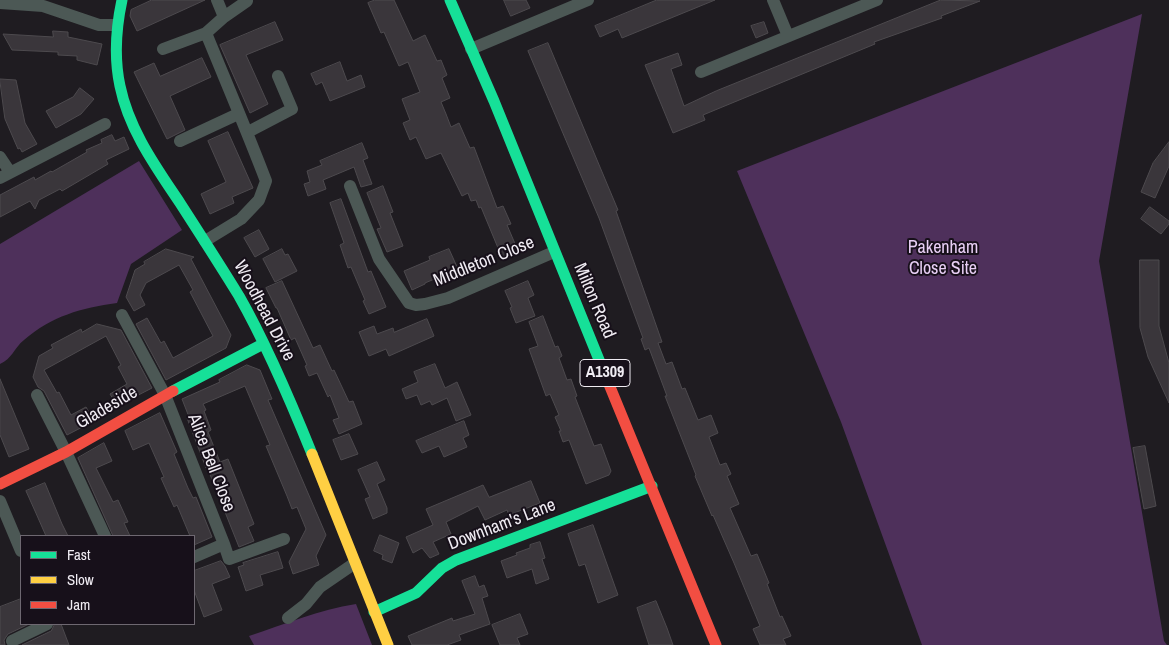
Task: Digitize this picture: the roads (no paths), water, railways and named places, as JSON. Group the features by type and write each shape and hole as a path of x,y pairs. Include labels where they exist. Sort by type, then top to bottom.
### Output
{"street":[{"name":"Woodhead Drive","path":"122,0 117,25 117,66 126,108 143,148 205,241 240,298 263,344 290,400 388,645"},
{"path":"217,0 224,17"},
{"name":"Milton Road","path":"450,0 716,645"},
{"path":"471,49 588,0"},
{"path":"773,0 788,36"},
{"path":"701,72 877,0"},
{"path":"163,49 206,33 224,17 247,1"},
{"path":"0,3 44,3 99,25 117,25"},
{"path":"205,241 241,219 259,200 266,181 248,132 238,114 206,33"},
{"path":"248,132 292,110 278,76"},
{"path":"180,141 238,114"},
{"path":"0,157 5,175 105,124"},
{"name":"Middleton Close","path":"350,186 379,259 409,303 416,305 426,304 448,298 554,252"},
{"name":"Gladeside","path":"122,315 165,394"},
{"name":"Gladeside","path":"0,484 66,452 165,394 263,344"},
{"name":"Alice Bell Close","path":"165,394 229,559 284,539"},
{"name":"Gladeside","path":"37,395 105,535"},
{"name":"Downham's Lane","path":"374,612 416,593 442,568 456,560 652,486"},
{"path":"0,501 20,548"},
{"path":"195,557 224,544"},
{"path":"288,618 306,604 320,587 355,563"},
{"path":"12,641 45,625"}],"park label":[{"name":"Pakenham Close Site","path":"943,258"}]}
